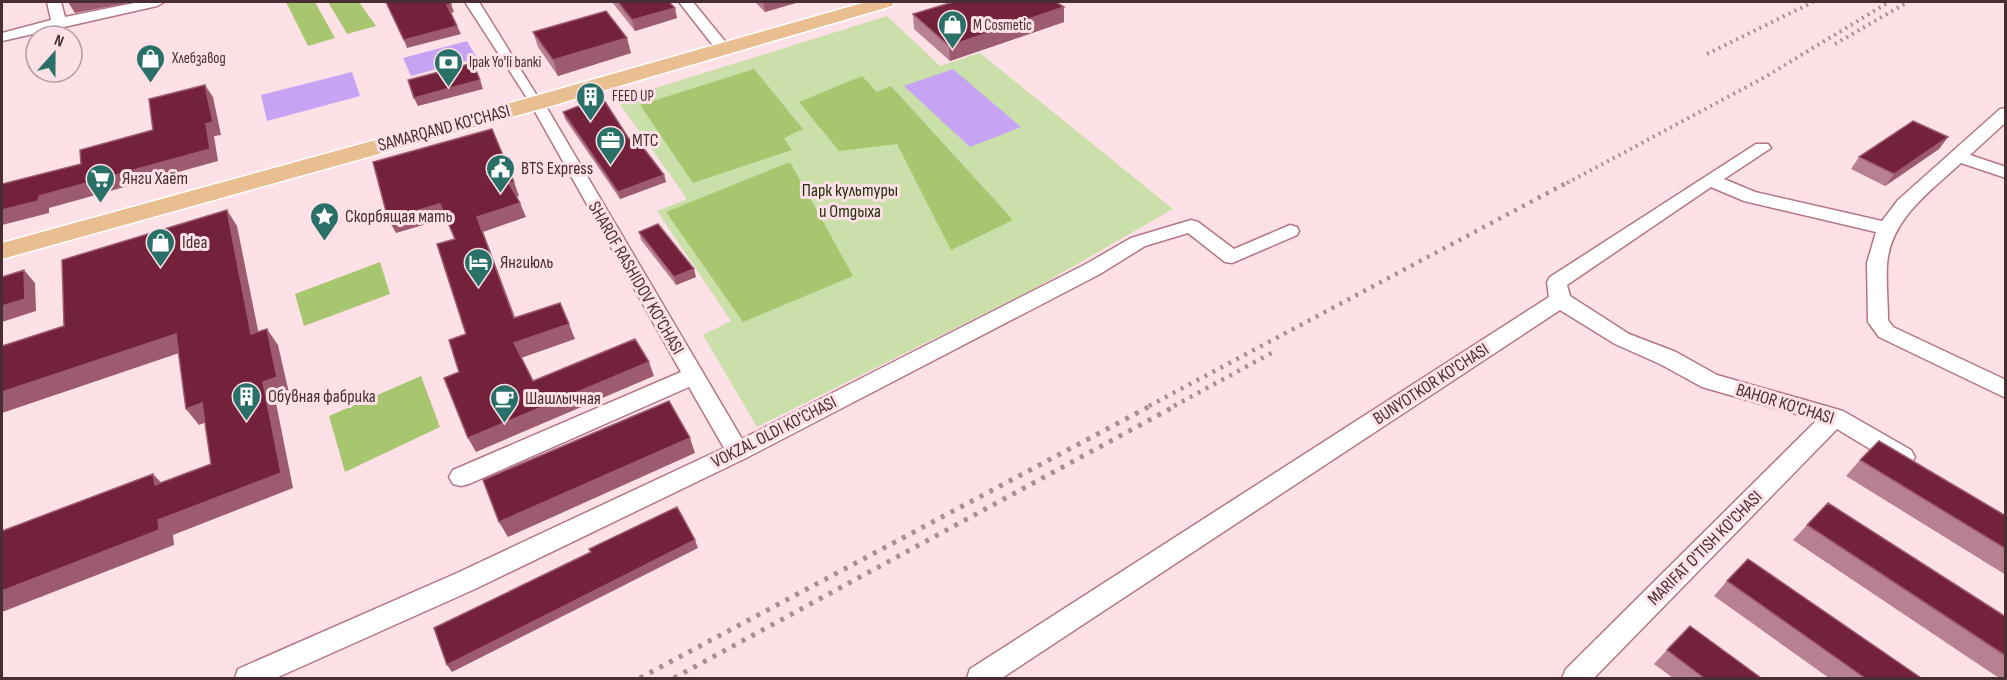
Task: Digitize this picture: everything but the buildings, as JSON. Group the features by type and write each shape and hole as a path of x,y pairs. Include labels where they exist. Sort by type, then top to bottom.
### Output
{"main road":[{"name":"SAMARQAND KO'CHASI","path":"2,239 534,100 864,2"},
{"name":"SAMARQAND KO'CHASI","path":"2,251 884,2"}],"street":[{"path":"54,2 59,23"},
{"path":"2,37 157,2"},
{"name":"SHAROF RASHIDOV KO’CHASI","path":"472,2 534,100 738,452"},
{"path":"686,2 720,45"},
{"path":"2006,113 1905,204 1887,228 1876,263 1878,322 1894,336 2006,390"},
{"path":"1560,300 1557,282 1762,148"},
{"path":"1957,156 2006,173"},
{"path":"1710,180 1750,197 1887,228"},
{"name":"VOKZAL OLDI KO'CHASI","path":"248,678 466,581 738,452 1093,269 1138,242 1191,226 1232,257 1290,231"},
{"name":"BAHOR KO'CHASI","path":"1560,300 1622,339 1668,358 1710,381 1835,417 1925,470"},
{"name":"BUNYOTKOR KO'CHASI","path":"980,678 1560,300"},
{"path":"461,477 693,376"},
{"name":"MARIFAT O'TISH KO'CHASI","path":"1576,678 1835,417"}],"green space":[{"path":"286,2 315,2 335,38 308,46"},
{"path":"328,2 359,2 376,26 347,34"},
{"name":"Парк культуры и Отдыха","path":"887,16 940,66 980,53 1173,209 1032,290 757,427 703,335 731,321 657,211 687,199 617,100"},
{"path":"754,69 803,129 784,138 792,150 693,183 640,105"},
{"path":"862,76 877,92 891,86 1013,220 951,250 897,144 839,151 799,102"},
{"path":"790,162 853,276 743,322 666,212"},
{"path":"380,262 390,294 304,326 295,294"},
{"path":"421,376 440,427 345,472 329,416"}],"shaded area":[{"path":"467,41 477,58 411,76 403,58"},
{"path":"953,69 1021,127 970,147 904,86"},
{"path":"352,72 360,96 267,121 261,95"}],"railway":[{"path":"1707,54 1813,2"},
{"path":"1567,183 1765,77 1889,2"},
{"path":"1835,44 1908,2"},
{"path":"1149,406 1570,181"},
{"path":"1174,406 1275,351"},
{"path":"640,678 1152,405"},
{"path":"674,678 1177,405"}],"place":[{"name":"M Cosmetic","path":"952,50"},
{"name":"Хлебзавод","path":"151,84"},
{"name":"Ipak Yo'li banki","path":"448,88"},
{"name":"FEED UP","path":"591,122"},
{"name":"МТС","path":"611,166"},
{"name":"BTS Express","path":"500,194"},
{"name":"Янги Хаёт","path":"101,204"},
{"name":"Скорбящая мать","path":"324,242"},
{"name":"Idea","path":"161,268"},
{"name":"Янгиюль","path":"479,288"},
{"name":"Обувная фабрика","path":"247,422"},
{"name":"Шашлычная","path":"504,424"}]}
